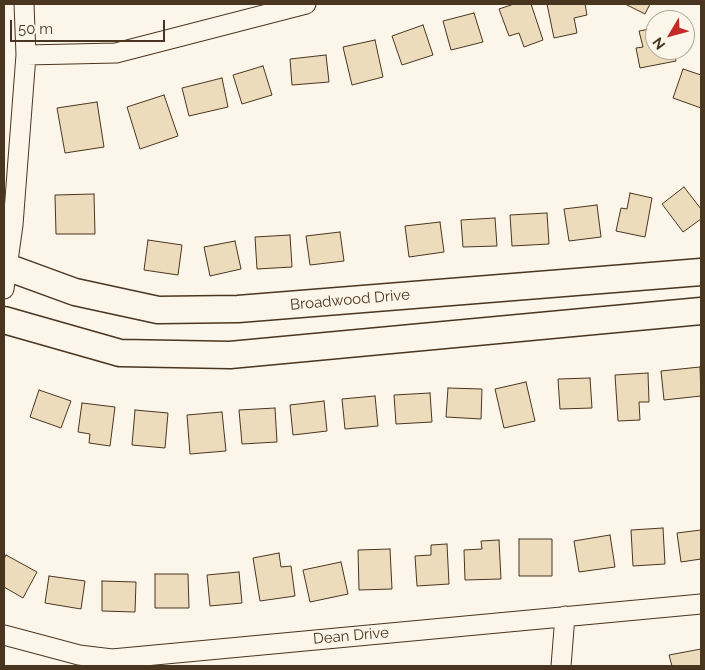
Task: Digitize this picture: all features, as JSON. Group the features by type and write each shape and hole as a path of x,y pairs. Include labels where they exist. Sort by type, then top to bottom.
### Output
{"street":[{"path":"5,274 13,225 26,54 24,4"},
{"path":"26,54 116,53 306,4"},
{"name":"Broadwood Drive","path":"5,274 158,310 238,309 701,272"},
{"path":"4,320 120,353 230,355 701,311"},
{"name":"Dean Drive","path":"4,635 79,656 111,662 701,604"},
{"path":"561,666 565,616"}],"building":[{"path":"514,4 531,4 543,40 524,47 519,33 509,36 499,9"},
{"path":"547,4 585,4 587,15 574,18 577,33 554,38"},
{"path":"625,4 650,4 647,10 645,10 645,14"},
{"path":"474,13 483,42 451,50 443,21"},
{"path":"423,25 433,55 402,65 392,36"},
{"path":"645,30 645,60 676,61 640,68 636,48 643,47 639,31"},
{"path":"375,40 383,77 352,85 343,47"},
{"path":"326,55 329,82 292,85 290,59"},
{"path":"263,66 272,95 242,104 233,75"},
{"path":"683,69 701,75 701,108 673,98"},
{"path":"222,78 228,107 189,116 182,88"},
{"path":"164,95 178,136 140,149 127,107"},
{"path":"97,102 104,147 65,153 57,108"},
{"path":"684,187 701,209 701,219 683,232 662,204"},
{"path":"630,193 652,198 645,237 616,231 621,208 627,209"},
{"path":"94,194 95,234 56,234 55,195"},
{"path":"597,205 601,237 569,241 564,209"},
{"path":"547,213 549,244 512,246 510,215"},
{"path":"495,218 497,246 463,247 461,220"},
{"path":"440,222 444,252 409,257 405,226"},
{"path":"340,232 344,261 310,265 306,236"},
{"path":"290,235 292,267 257,269 255,237"},
{"path":"148,240 182,245 178,275 144,270"},
{"path":"235,241 241,269 210,276 204,247"},
{"path":"700,367 701,396 664,400 661,371"},
{"path":"648,373 649,402 639,402 640,420 618,421 615,375"},
{"path":"590,378 592,408 560,409 558,379"},
{"path":"526,382 535,421 504,428 495,389"},
{"path":"448,388 482,389 481,419 446,417"},
{"path":"39,390 71,401 61,428 30,417"},
{"path":"430,393 432,422 396,424 394,395"},
{"path":"375,396 378,426 345,429 342,399"},
{"path":"324,401 327,431 293,435 290,405"},
{"path":"82,403 115,407 110,446 89,443 90,434 78,432"},
{"path":"275,408 277,442 242,444 239,410"},
{"path":"135,410 168,413 165,448 132,445"},
{"path":"222,412 226,451 190,454 187,415"},
{"path":"663,528 665,564 633,566 631,530"},
{"path":"701,530 701,559 681,562 677,533"},
{"path":"610,535 615,567 579,572 574,541"},
{"path":"519,539 552,539 552,576 519,576"},
{"path":"499,540 501,579 465,580 464,550 482,549 481,541"},
{"path":"447,544 449,584 417,586 415,556 431,555 431,545"},
{"path":"390,549 392,589 359,590 358,550"},
{"path":"279,553 281,567 291,566 295,596 260,601 253,558"},
{"path":"6,555 37,572 23,598 4,587 4,559"},
{"path":"341,562 348,594 310,602 303,570"},
{"path":"239,572 242,603 210,606 207,575"},
{"path":"155,574 188,574 189,608 155,608"},
{"path":"49,576 85,581 81,609 45,603"},
{"path":"102,581 136,582 135,612 102,611"},
{"path":"701,649 701,666 672,666 669,655"}]}
